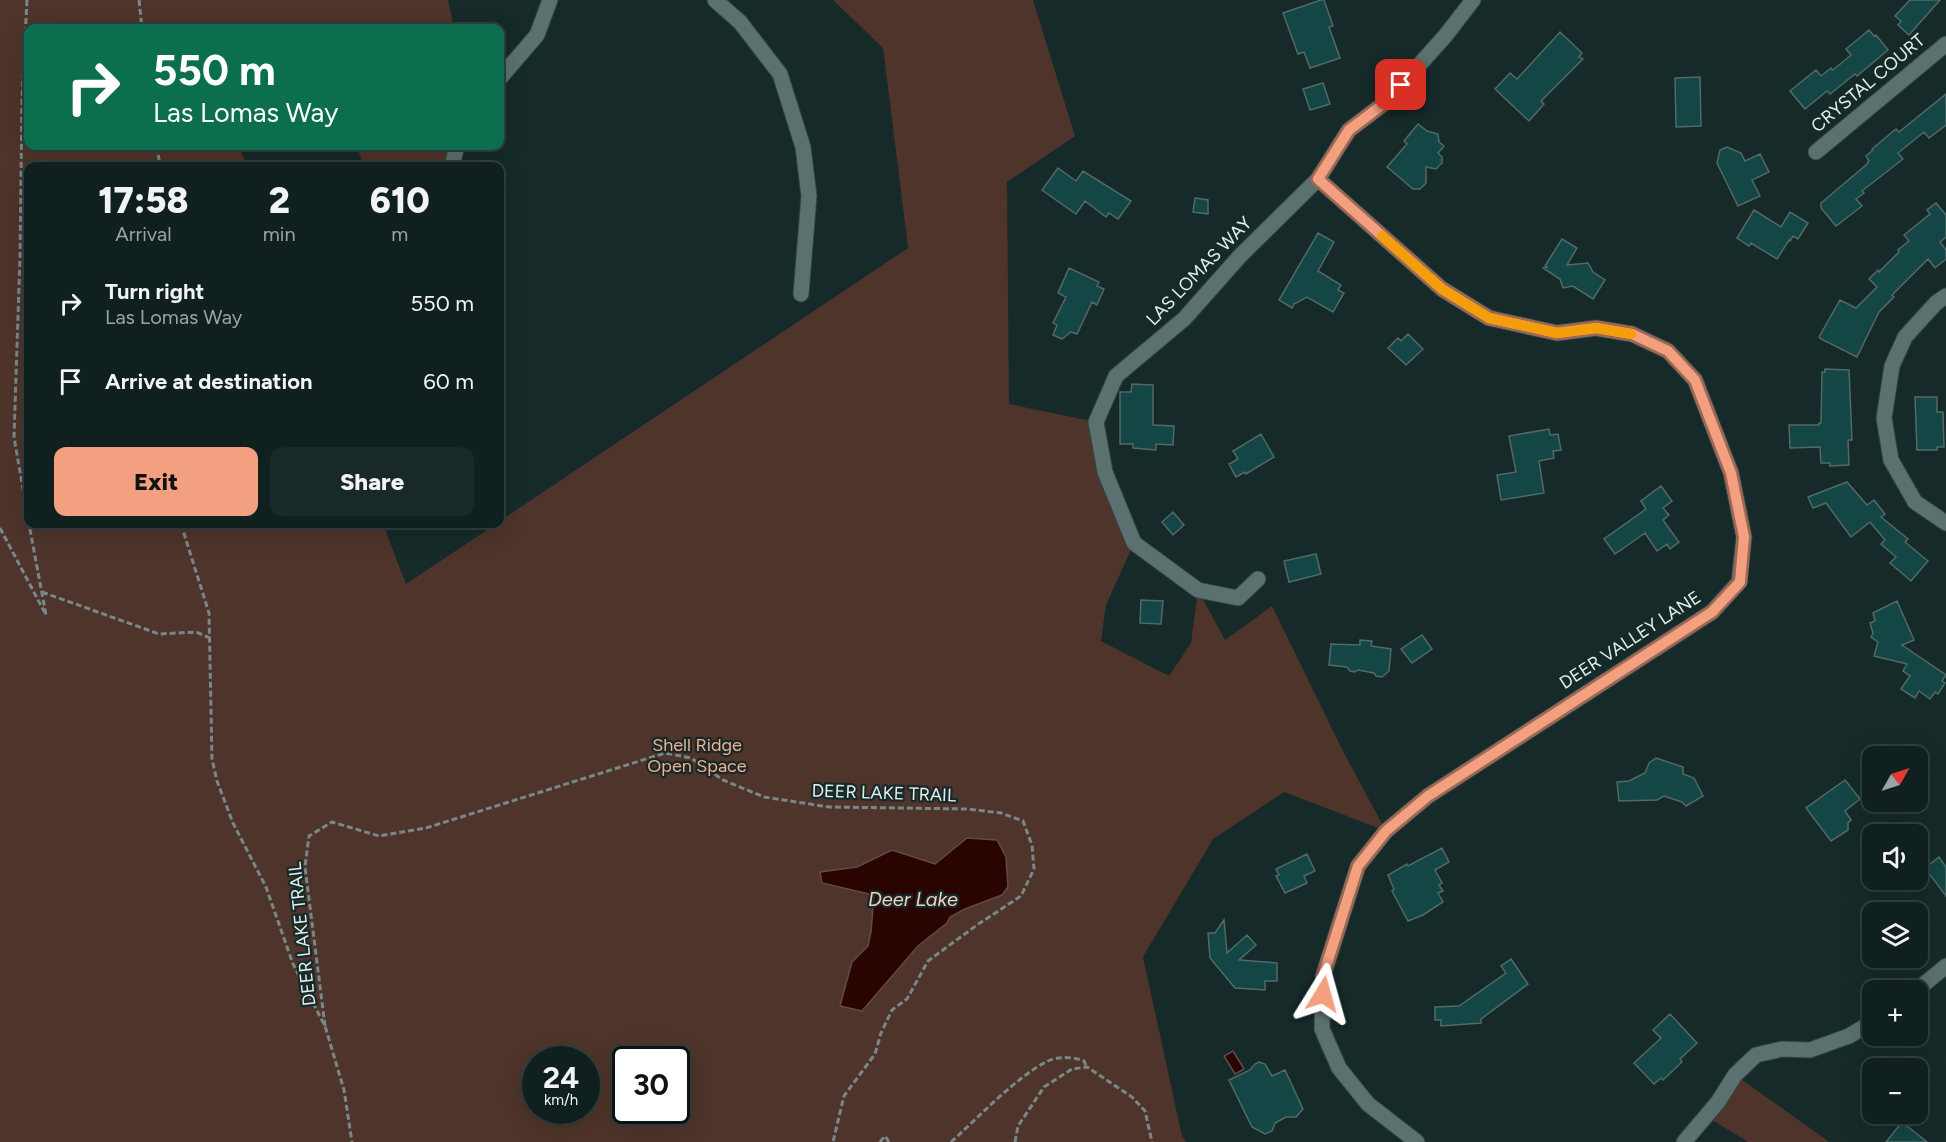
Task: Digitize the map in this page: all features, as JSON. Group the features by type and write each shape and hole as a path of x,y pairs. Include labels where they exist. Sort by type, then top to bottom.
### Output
{"street":[{"path":"504,73 537,35 550,0"},
{"path":"715,0 740,22 780,74 803,147 809,196 801,294"},
{"name":"LAS LOMAS WAY","path":"1258,579 1238,598 1198,590 1134,543 1105,472 1096,422 1116,376 1184,319 1240,256 1318,179 1349,130 1386,102 1446,35 1473,0"},
{"name":"CRYSTAL COURT","path":"1816,152 1946,44"},
{"name":"DEER VALLEY LANE","path":"1318,179 1442,289 1489,318 1557,333 1596,328 1632,334 1668,351 1695,380 1731,473 1744,537 1740,582 1712,612 1428,796 1386,831 1358,866 1323,976 1322,1029 1339,1068 1368,1104 1417,1142"},
{"path":"1946,296 1936,303 1905,337 1892,366 1884,418 1891,460 1915,502 1946,523"},
{"path":"1928,981 1946,966"},
{"path":"1684,1142 1718,1102 1735,1075 1756,1055 1782,1049 1810,1050 1849,1036 1862,1028"}],"path":[{"path":"26,24 27,0"},
{"path":"139,0 142,24"},
{"path":"24,60 14,437 24,495"},
{"path":"0,528 46,615 30,528"},
{"path":"183,528 209,613 212,759 217,781 233,823 266,887 293,964 325,1026 344,1090 352,1142"},
{"path":"42,592 159,634 196,632 210,638"},
{"name":"DEER LAKE TRAIL","path":"325,1026 305,867 309,836 332,822 379,836 426,828 665,753 691,758 723,780 764,797 829,807 968,809 1002,813 1023,820 1032,845 1034,869 1021,896 928,961 907,999 892,1010 880,1034 875,1054 844,1096 833,1142"},
{"path":"951,1142 1028,1073 1050,1060 1075,1057 1084,1061 1087,1067 1132,1097 1145,1111 1152,1142"},
{"path":"1015,1142 1018,1126 1044,1087 1072,1069 1087,1067"},
{"path":"880,1142 885,1136 889,1142"}],"green space":[{"name":"Shell Ridge Open Space","path":"0,0 448,0 453,24 24,24 24,150 241,150 245,162 24,162 24,528 385,528 406,584 490,528 504,528 504,518 908,248 883,48 833,0 1033,0 1075,136 1007,182 1009,404 1096,422 1134,543 1106,605 1101,641 1169,676 1191,643 1198,590 1225,640 1272,606 1344,753 1386,831 1284,792 1213,839 1143,957 1182,1136 1186,1142 0,1142"},
{"path":"358,150 455,150 448,162 362,162"},
{"path":"1735,1075 1829,1142 1748,1142 1706,1116"}],"water":[{"name":"Deer Lake","path":"967,838 997,840 1006,857 1008,887 1002,895 950,917 947,923 918,946 862,1011 840,1006 852,962 868,946 874,895 822,883 820,872 857,867 892,850 935,864"},
{"path":"1233,1051 1244,1069 1235,1074 1224,1056"}],"building":[{"path":"1324,0 1333,26 1329,27 1340,58 1310,68 1304,52 1298,54 1283,13"},
{"path":"1910,0 1940,0 1909,35 1898,25 1901,21 1895,16"},
{"path":"1869,30 1888,50 1857,76 1855,74 1830,94 1827,91 1805,109 1790,91 1816,70 1821,76 1831,68 1833,70 1851,55 1846,49"},
{"path":"1560,32 1582,53 1579,57 1583,59 1541,101 1544,104 1529,121 1495,89 1510,73 1517,79"},
{"path":"1700,77 1701,126 1676,127 1675,78"},
{"path":"1323,83 1330,104 1310,110 1303,89"},
{"path":"1946,94 1946,125 1929,138 1924,132 1898,153 1903,159 1862,191 1864,193 1856,199 1862,206 1836,226 1821,208 1821,203 1866,165 1869,161 1866,156 1872,149 1896,129 1899,132"},
{"path":"1418,124 1427,131 1438,134 1439,142 1444,146 1438,153 1442,157 1442,163 1436,169 1426,167 1426,183 1420,189 1413,189 1387,167 1407,144 1404,141"},
{"path":"1727,147 1741,153 1745,161 1760,154 1769,172 1752,180 1760,196 1738,206 1717,163 1720,150"},
{"path":"1058,168 1076,181 1083,171 1131,201 1118,219 1109,213 1106,217 1085,201 1076,214 1042,190"},
{"path":"1195,198 1208,200 1208,214 1193,212"},
{"path":"1936,203 1946,215 1946,237 1940,242 1946,250 1946,259 1935,268 1928,259 1892,295 1894,297 1879,312 1857,357 1821,339 1819,337 1840,300 1856,308 1877,287 1869,279 1878,270 1879,272 1909,241 1904,235 1930,214 1927,210"},
{"path":"1754,210 1781,227 1790,212 1808,223 1798,239 1793,236 1789,240 1777,259 1751,243 1749,246 1737,238"},
{"path":"1318,233 1334,242 1318,271 1341,285 1338,290 1344,293 1333,312 1307,297 1294,304 1292,308 1279,300"},
{"path":"1562,239 1577,248 1567,265 1588,263 1593,272 1605,280 1593,299 1573,286 1563,288 1560,279 1543,268 1547,267 1545,266"},
{"path":"1069,268 1099,282 1097,286 1104,289 1097,305 1092,302 1077,334 1071,332 1062,339 1053,335 1057,325 1053,323 1066,297 1058,293"},
{"path":"1408,334 1423,349 1406,365 1388,348 1398,338 1401,341"},
{"path":"1825,369 1849,370 1852,440 1848,440 1849,465 1830,466 1830,463 1821,463 1820,447 1790,448 1789,425 1819,425 1821,423 1822,372 1825,372"},
{"path":"1132,384 1153,385 1153,425 1174,426 1173,445 1156,444 1156,450 1133,448 1133,444 1120,444 1120,392 1131,392"},
{"path":"1915,397 1937,397 1937,412 1943,412 1944,447 1937,447 1937,450 1917,450"},
{"path":"1549,429 1550,435 1558,434 1561,450 1553,451 1554,458 1539,461 1544,493 1501,500 1497,475 1516,472 1509,436"},
{"path":"1261,434 1274,457 1246,474 1245,472 1236,477 1229,464 1238,459 1233,451"},
{"path":"1847,482 1867,505 1874,500 1885,514 1881,517 1908,539 1905,542 1928,561 1911,581 1890,563 1896,557 1881,544 1885,540 1870,522 1851,537 1826,503 1813,508 1808,497"},
{"path":"1661,486 1672,501 1663,508 1669,515 1663,520 1679,542 1670,549 1667,544 1657,551 1645,533 1615,554 1604,539 1646,509 1641,501"},
{"path":"1173,512 1184,525 1173,535 1162,522"},
{"path":"1316,554 1321,574 1289,582 1284,561"},
{"path":"1141,600 1163,601 1161,624 1140,623"},
{"path":"1897,601 1914,640 1902,645 1946,675 1942,681 1945,683 1938,694 1935,692 1930,699 1919,691 1915,698 1901,689 1910,676 1903,671 1907,664 1874,656 1878,642 1871,637 1873,633 1870,623 1875,621 1873,613"},
{"path":"1422,635 1432,649 1412,663 1401,649"},
{"path":"1360,640 1372,641 1371,646 1391,649 1389,671 1382,677 1374,673 1358,670 1355,672 1350,671 1347,667 1329,665 1331,644 1360,645"},
{"path":"1656,758 1683,767 1683,774 1694,778 1703,796 1686,806 1682,802 1664,796 1657,800 1619,801 1617,782 1629,781 1645,773 1649,763"},
{"path":"1845,780 1860,799 1845,811 1851,820 1848,823 1848,830 1831,841 1806,808"},
{"path":"1442,848 1449,862 1435,870 1442,883 1439,885 1443,891 1438,893 1443,902 1423,915 1408,921 1392,891 1394,889 1388,875"},
{"path":"1307,854 1315,871 1304,876 1307,883 1285,893 1276,876 1279,875 1276,869"},
{"path":"1939,857 1946,867 1946,896 1928,872 1928,866"},
{"path":"1224,920 1227,953 1247,935 1256,945 1239,960 1277,963 1277,981 1265,981 1265,990 1235,988 1210,958 1208,933 1215,933"},
{"path":"1511,959 1528,984 1481,1019 1481,1023 1441,1026 1441,1020 1435,1020 1435,1007 1459,1006 1506,973 1501,966"},
{"path":"1670,1014 1697,1043 1680,1059 1682,1062 1663,1080 1661,1078 1654,1084 1634,1063 1661,1038 1653,1030"},
{"path":"1259,1062 1265,1064 1272,1076 1285,1070 1303,1109 1296,1117 1286,1117 1275,1123 1272,1131 1265,1134 1252,1127 1229,1080 1250,1070"},
{"path":"1900,1124 1904,1124 1927,1142 1886,1142"}],"slow traffic":[{"path":"1382,236 1442,289 1489,318 1557,333 1596,328 1631,334"}],"route":[{"path":"1323,994 1323,976 1358,866 1386,831 1428,796 1712,612 1740,582 1744,537 1731,473 1695,380 1668,351 1632,334 1596,328 1557,333 1489,318 1442,289 1318,179 1349,130 1386,102 1401,85"}]}
